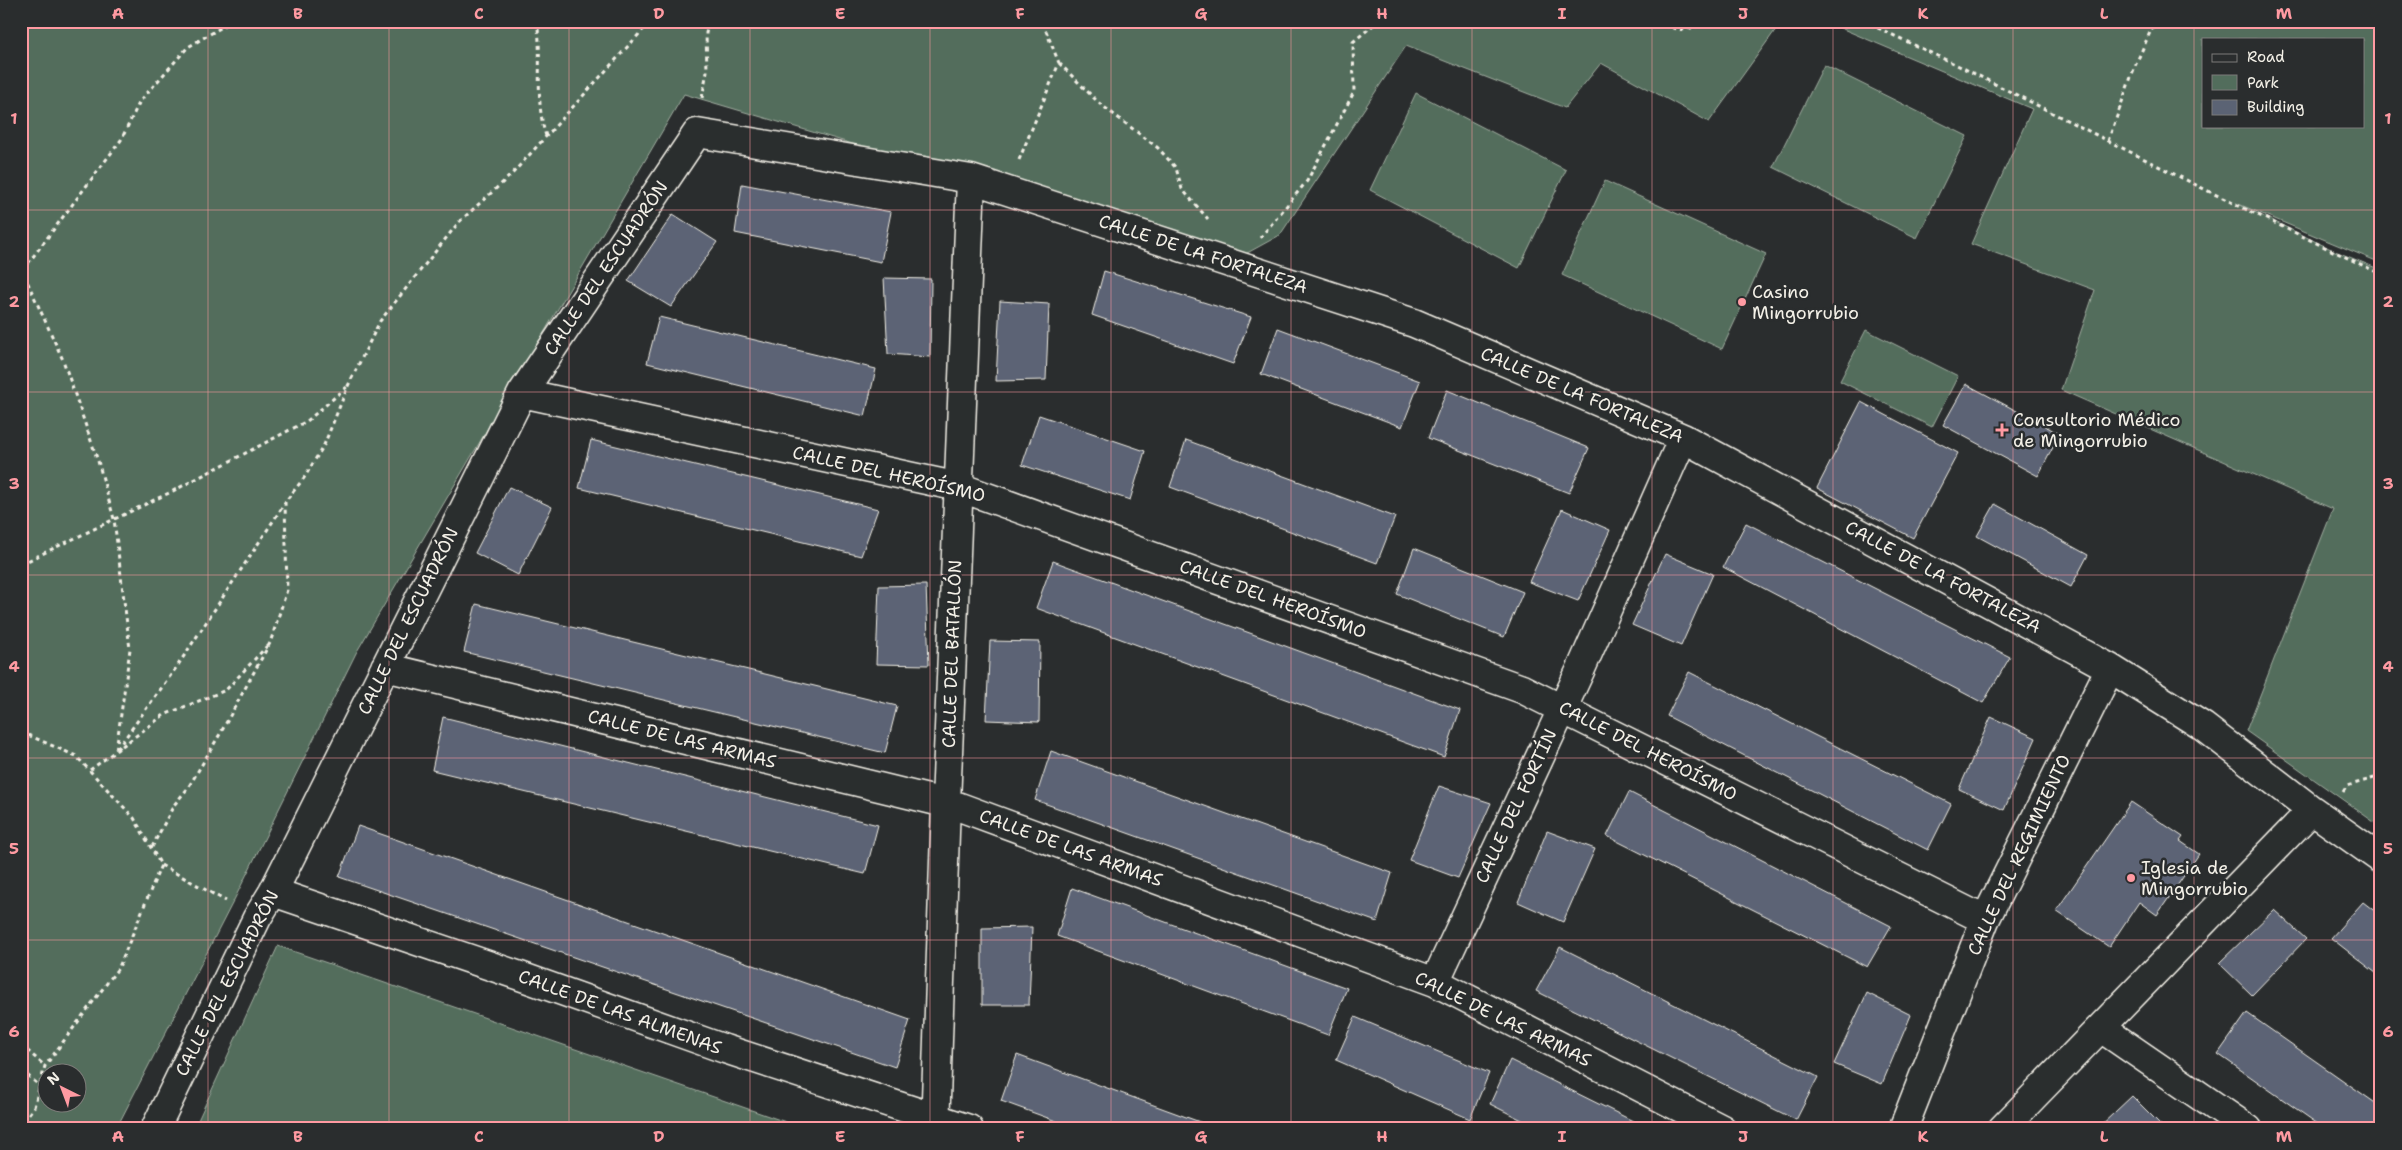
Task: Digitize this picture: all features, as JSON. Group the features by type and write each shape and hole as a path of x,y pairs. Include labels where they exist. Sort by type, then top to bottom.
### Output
{"street":[{"name":"CALLE DE LA FORTALEZA","path":"697,133 971,179 1414,323 1683,438 2110,668 2204,727 2312,810 2381,858"},
{"name":"CALLE DEL ESCUADRÓN","path":"155,1129 256,918 273,892 522,393 697,133"},
{"name":"CALLE DEL BATALLÓN","path":"935,1123 971,179"},
{"name":"CALLE DEL HEROÍSMO","path":"522,393 959,487 1512,685 1562,707 1984,920"},
{"name":"CALLE DEL FORTÍN","path":"1435,982 1580,671 1683,438"},
{"name":"CALLE DE LAS ARMAS","path":"385,667 946,803 1435,982 1722,1129"},
{"name":"CALLE DEL REGIMIENTO","path":"1903,1129 1984,920 2110,668"},
{"path":"2002,1129 2312,810"},
{"name":"CALLE DE LAS ALMENAS","path":"273,892 529,979 935,1123 969,1129"},
{"path":"2101,1028 2248,1129"}],"path":[{"path":"116,750 130,649 114,519 98,461 63,360 22,270 121,140 140,101 188,47 232,21"},
{"path":"537,21 541,43 540,118 546,136"},
{"path":"116,750 176,668 324,446 348,386 380,321 459,222 511,175 651,21"},
{"path":"697,133 707,71 706,33 709,21"},
{"path":"1042,21 1059,63 1100,104 1158,148 1176,168 1182,189 1221,236 1229,263 1260,237 1307,181 1354,92 1354,42 1378,21"},
{"path":"1641,21 1682,30 1721,21"},
{"path":"1863,21 1959,66 2381,274"},
{"path":"2108,141 2135,66 2155,21"},
{"path":"1007,191 1029,132 1059,63"},
{"path":"21,564 307,421 348,386"},
{"path":"152,847 174,805 188,788 220,734 270,643 288,590 286,502"},
{"path":"90,770 164,715 226,690 270,643"},
{"path":"21,732 76,756 134,818 161,865 256,918"},
{"path":"48,1062 119,968 161,865"},
{"path":"21,1046 40,1062"},
{"path":"21,1070 38,1084"},
{"path":"21,1124 34,1107 38,1093"}],"green space":[{"path":"21,21 1782,21 1709,122 1601,63 1565,108 1406,46 1280,235 1229,263 971,179 684,94 356,653 235,898 116,1129 21,1129"},
{"path":"1824,21 2381,21 2381,263 2236,203 2335,251 2381,270 2381,827 2246,731 2333,509 2061,390 2095,290 1971,244 2032,109"},
{"path":"1824,65 1967,136 1917,238 1773,167"},
{"path":"1416,93 1566,170 1519,268 1370,190"},
{"path":"1605,181 1766,254 1722,349 1562,275"},
{"path":"1866,330 1958,376 1932,427 1840,381"},
{"path":"278,946 806,1129 194,1129"}],"building":[{"path":"742,184 891,212 881,262 735,233"},
{"path":"673,214 717,242 671,307 628,281"},
{"path":"1104,271 1251,317 1233,364 1092,315"},
{"path":"884,278 931,279 930,357 888,354"},
{"path":"1000,301 1049,304 1046,380 996,381"},
{"path":"659,317 876,369 865,416 647,363"},
{"path":"1278,328 1420,381 1402,427 1261,374"},
{"name":"Consultorio Médico de Mingorrubio","path":"1966,384 2060,434 2038,476 1943,425"},
{"path":"1447,390 1589,448 1569,493 1428,438"},
{"path":"1861,402 1958,453 1913,538 1817,488"},
{"path":"1039,415 1145,451 1130,500 1022,465"},
{"path":"591,440 878,509 861,556 579,488"},
{"path":"1186,440 1395,517 1377,563 1170,487"},
{"path":"509,487 552,507 518,575 475,553"},
{"path":"1995,504 2088,555 2071,587 1977,536"},
{"path":"1562,509 1610,530 1578,601 1529,582"},
{"path":"1746,523 2010,657 1983,703 1723,567"},
{"path":"1414,548 1523,592 1504,637 1397,594"},
{"path":"1665,554 1713,574 1681,646 1632,625"},
{"path":"1053,561 1460,710 1444,757 1036,608"},
{"path":"926,585 929,665 876,664 879,586"},
{"path":"476,604 897,706 885,753 464,652"},
{"path":"990,641 1040,642 1039,722 986,720"},
{"path":"1689,672 1951,804 1928,850 1667,716"},
{"path":"443,717 878,825 865,874 432,770"},
{"path":"1991,717 2036,738 2004,810 1959,789"},
{"path":"1051,751 1392,873 1377,922 1035,800"},
{"path":"1439,786 1491,803 1458,878 1409,860"},
{"path":"1629,792 1891,926 1867,967 1607,836"},
{"name":"Iglesia de Mingorrubio","path":"2131,802 2183,837 2180,841 2199,854 2157,915 2139,902 2109,947 2056,911"},
{"path":"358,826 910,1020 895,1067 339,877"},
{"path":"1547,831 1595,849 1563,922 1518,902"},
{"path":"1072,888 1347,988 1328,1035 1057,936"},
{"path":"2363,902 2381,916 2381,977 2331,938"},
{"path":"2274,910 2306,939 2252,995 2219,963"},
{"path":"1032,927 1029,1005 982,1005 982,928"},
{"path":"1560,947 1818,1077 1796,1120 1536,991"},
{"path":"1867,993 1911,1015 1882,1084 1834,1064"},
{"path":"2247,1013 2381,1107 2381,1129 2325,1129 2218,1054"},
{"path":"1355,1017 1489,1073 1470,1119 1336,1060"},
{"path":"1017,1055 1219,1129 1078,1129 1001,1101"},
{"path":"1510,1060 1649,1129 1540,1129 1490,1104"},
{"path":"2132,1096 2165,1129 2097,1129"}],"place":[{"name":"Casino Mingorrubio","path":"1742,302"},
{"name":"Consultorio Médico de Mingorrubio","path":"2002,430"},
{"name":"Iglesia de Mingorrubio","path":"2131,878"}]}
